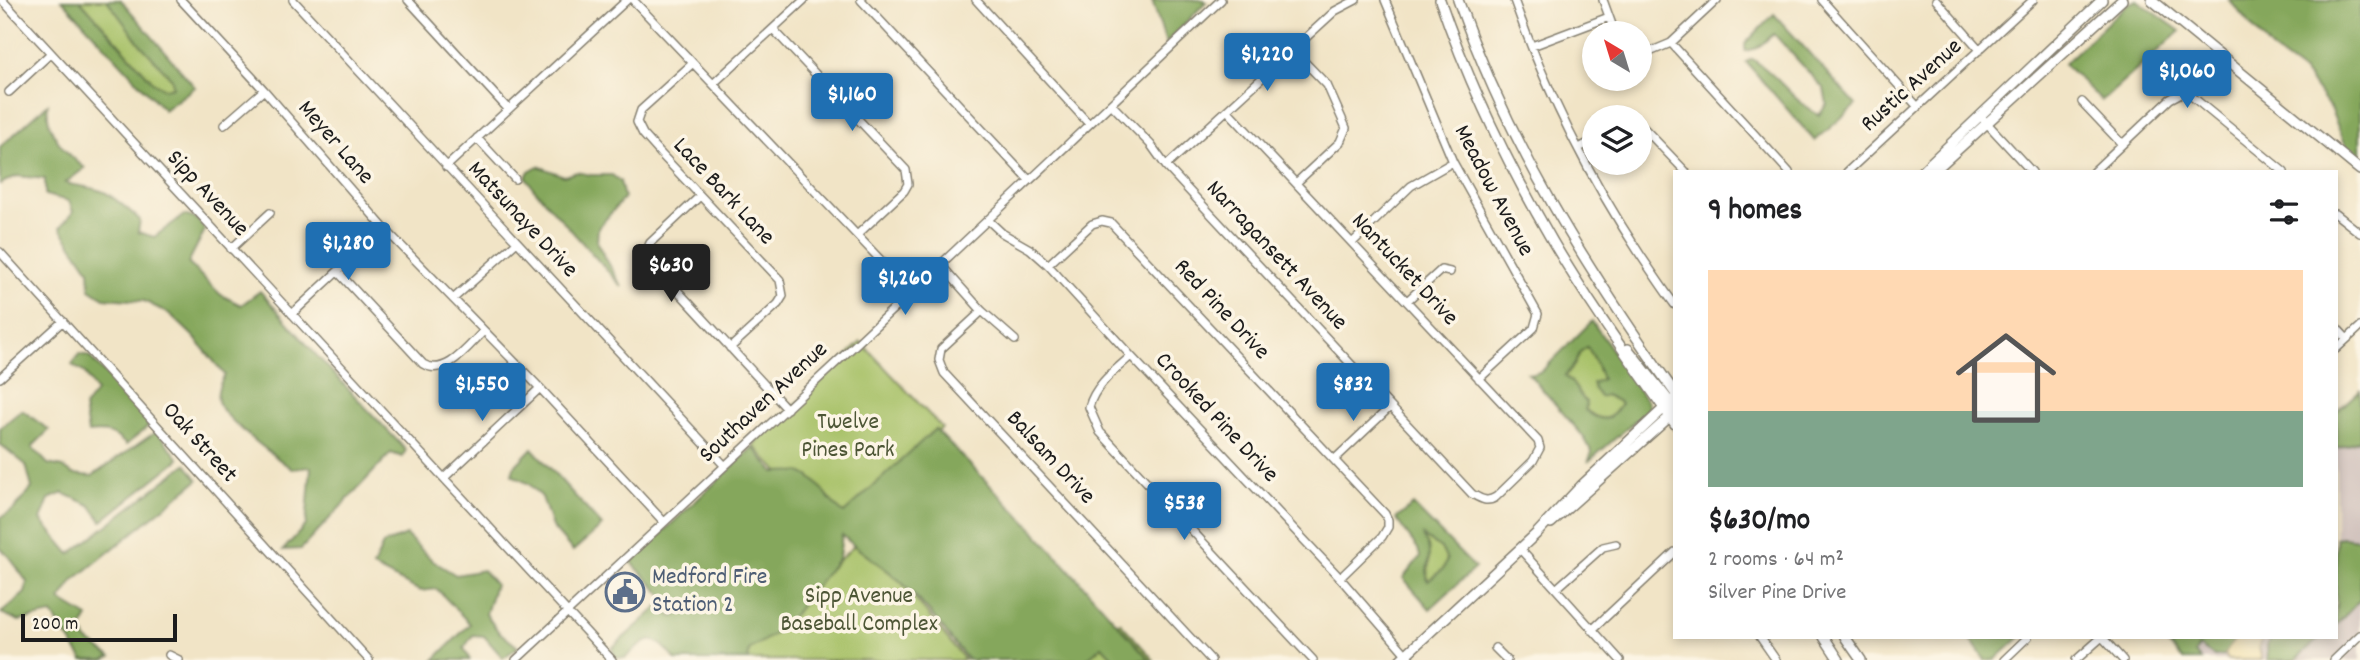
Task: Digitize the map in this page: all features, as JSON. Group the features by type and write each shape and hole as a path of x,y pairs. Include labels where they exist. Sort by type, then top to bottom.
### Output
{"main road":[{"path":"1440,0 1475,89 1512,167 1560,254 1614,337 1672,408"},
{"path":"1458,0 1500,102 1546,196 1672,408"},
{"path":"1935,170 2102,0"},
{"path":"1923,170 2122,0"},
{"path":"2152,0 2360,170"},
{"path":"1406,658 1536,534 1564,513 1672,408"},
{"path":"1825,639 1839,660"},
{"path":"1846,639 1861,660"}],"street":[{"name":"Sipp Avenue","path":"2,0 612,660"},
{"name":"Meyer Lane","path":"181,0 264,90 384,228 540,388 664,522"},
{"name":"Matsunaye Drive","path":"293,0 724,465"},
{"path":"408,0 508,109"},
{"path":"446,167 627,0"},
{"path":"633,0 911,292"},
{"path":"713,84 804,0"},
{"path":"861,0 1028,180"},
{"path":"976,0 1089,124"},
{"name":"Southaven Avenue","path":"522,658 1221,0"},
{"path":"1166,166 1335,10 1356,0"},
{"name":"Meadow Avenue","path":"1385,0 1453,162 1538,314 1534,328 1479,379"},
{"path":"1514,0 1579,148 1618,220 1673,302"},
{"path":"1603,0 1610,21"},
{"path":"1822,0 1917,106"},
{"path":"1936,0 1980,50"},
{"name":"Rustic Avenue","path":"1849,170 2033,0"},
{"path":"1652,51 1671,43 1712,1"},
{"path":"1532,46 1609,17"},
{"path":"773,29 906,170 908,184 904,191 857,235"},
{"path":"1671,43 1787,170"},
{"path":"1293,50 1327,85 1346,128 1340,142 1296,183"},
{"path":"9,92 51,53"},
{"name":"Lace Bark Lane","path":"693,63 641,110 637,122 643,134 780,281 783,296 778,304 730,348"},
{"path":"224,125 264,90"},
{"path":"2095,170 2121,143 2171,99 2183,92 2189,94 2282,170"},
{"path":"2082,102 2121,143"},
{"name":"Narragansett Avenue","path":"1111,104 1472,494"},
{"name":"Nantucket Drive","path":"1227,110 1538,441 1540,447 1534,461 1490,500 1472,494"},
{"path":"1983,119 2030,170"},
{"path":"1652,137 1684,170"},
{"path":"477,138 515,179"},
{"path":"1352,243 1411,186 1453,162"},
{"path":"700,196 650,243 647,255 786,409"},
{"path":"231,248 270,213"},
{"path":"2338,216 2360,233"},
{"name":"Crooked Pine Drive","path":"988,220 1048,265 1130,356 1340,578 1406,658"},
{"name":"Red Pine Drive","path":"1048,265 1092,224 1102,221 1111,223 1335,459 1388,520 1388,527 1382,537 1340,578"},
{"path":"292,314 384,228"},
{"path":"453,299 517,242"},
{"name":"Oak Street","path":"0,252 369,660"},
{"path":"941,264 982,311 1015,340"},
{"path":"1407,301 1441,270 1450,272"},
{"path":"338,272 423,364 431,369 442,368 451,362 484,331"},
{"name":"Balsam Drive","path":"982,311 942,349 939,360 944,373 1212,660"},
{"path":"0,378 63,321"},
{"path":"2338,347 2360,327"},
{"path":"2338,329 2347,339"},
{"path":"1130,356 1100,384 1094,394 1089,407 1100,432 1313,660"},
{"path":"444,478 540,388"},
{"path":"1335,459 1390,407"},
{"path":"1556,589 1603,547 1616,544"},
{"path":"1520,549 1620,660"},
{"path":"1592,630 1673,554"},
{"path":"2334,660 2360,635"},
{"path":"1761,639 1776,660"},
{"path":"2004,660 2026,639"},
{"path":"2076,660 2100,639"},
{"path":"2104,639 2123,660"},
{"path":"1495,648 1507,660"},
{"path":"169,655 178,660"}],"shaded area":[{"path":"2360,393 2360,660 2190,660 2170,639 2338,639 2338,413"}],"green space":[{"path":"62,0 80,0 153,82 165,89 173,87 172,79 141,45 107,0 121,0 195,87 164,110"},
{"path":"80,0 107,0 141,45 172,79 173,87 165,90 153,82"},
{"path":"1152,0 1204,0 1206,2 1166,43"},
{"path":"2137,0 2180,31 2102,101 2064,64 2127,4"},
{"path":"2229,0 2360,0 2360,162 2349,153 2330,108 2304,73 2271,49"},
{"path":"1774,14 1856,105 1815,141 1746,62 1752,59 1761,65 1801,103 1819,115 1827,104 1824,89 1774,34 1757,48 1745,51 1745,44"},
{"path":"48,104 49,124 53,133 63,149 85,168 65,183 107,194 140,220 138,232 154,237 184,215 197,219 205,230 188,263 221,295 241,305 260,291 406,450 402,457 391,453 301,549 283,550 306,525 311,467 292,469 229,417 218,401 219,387 225,375 194,337 170,314 144,301 104,298 90,289 89,270 60,228 73,212 69,201 45,195 45,179 17,176 0,184 0,147"},
{"path":"538,166 564,176 577,172 612,175 620,181 624,198 598,228 597,243 622,287 533,188 526,177 529,171"},
{"path":"1592,321 1648,403 1649,409 1588,462 1592,452 1583,436 1528,373 1542,371","holes":["1587,347 1602,379 1593,383 1594,389 1600,397 1606,395 1621,403 1613,414 1605,418 1596,417 1585,410 1586,402 1565,376 1575,364 1580,352"]},
{"name":"Twelve Pines Park","path":"861,342 942,428 834,531 753,445"},
{"path":"1587,347 1601,372 1602,379 1598,382 1606,395 1621,403 1609,417 1600,418 1585,409 1586,402 1565,376 1575,364 1580,352"},
{"path":"79,354 89,356 151,424 126,445 109,433 88,433 84,407 96,392 85,373 72,365"},
{"path":"2360,390 2360,440 2338,447 2338,410"},
{"path":"22,410 49,430 32,447 48,464 63,467 73,474 92,476 157,431 179,459 102,521 90,505 63,493 49,499 41,520 70,554 186,464 198,480 74,580 60,600 88,617 81,629 87,640 111,657 104,660 83,660 52,614 19,621 1,613 25,593 27,582 0,548 0,518 13,510 32,488 26,465 0,444 0,428"},
{"path":"935,429 1032,528 1150,660 1115,660 1102,646 1086,660 968,660 910,591 842,535 839,557 777,632 749,650 748,657 751,660 676,660 662,645 652,641 641,645 625,658 615,657 612,648 659,606 673,617 679,613 631,562 753,447 774,472 797,472 809,476 844,513"},
{"path":"532,448 602,526 573,551 552,527 542,497 529,484 512,475 514,467"},
{"path":"1413,505 1475,568 1430,609 1403,578 1420,557 1418,549 1396,519","holes":["1423,536 1441,548 1447,560 1443,569 1428,581 1429,550"]},
{"path":"1416,524 1423,526 1423,536 1441,548 1447,560 1443,569 1428,582 1428,554"},
{"path":"406,535 433,561 456,575 483,570 495,584 486,614 498,631 518,647 503,658 484,636 473,635 464,648 470,660 434,660 470,624 437,589 420,591 373,567 383,544"},
{"name":"Sipp Avenue Baseball Complex","path":"864,536 965,660 735,660"},
{"path":"2338,538 2360,539 2360,600 2338,623"},
{"path":"1120,622 1154,660 1079,660"},
{"path":"1970,639 2018,639 1995,660 1985,660"},
{"path":"2163,639 2235,639 2225,655 2214,656 2199,646 2195,653 2201,660 2183,660"},
{"path":"2272,639 2319,639 2295,660 2268,660 2267,643"}],"sand":[{"path":"2235,639 2261,639 2259,647 2262,660 2228,660 2225,654"}],"place":[{"name":"Medford Fire Station 2","path":"625,592"}]}
